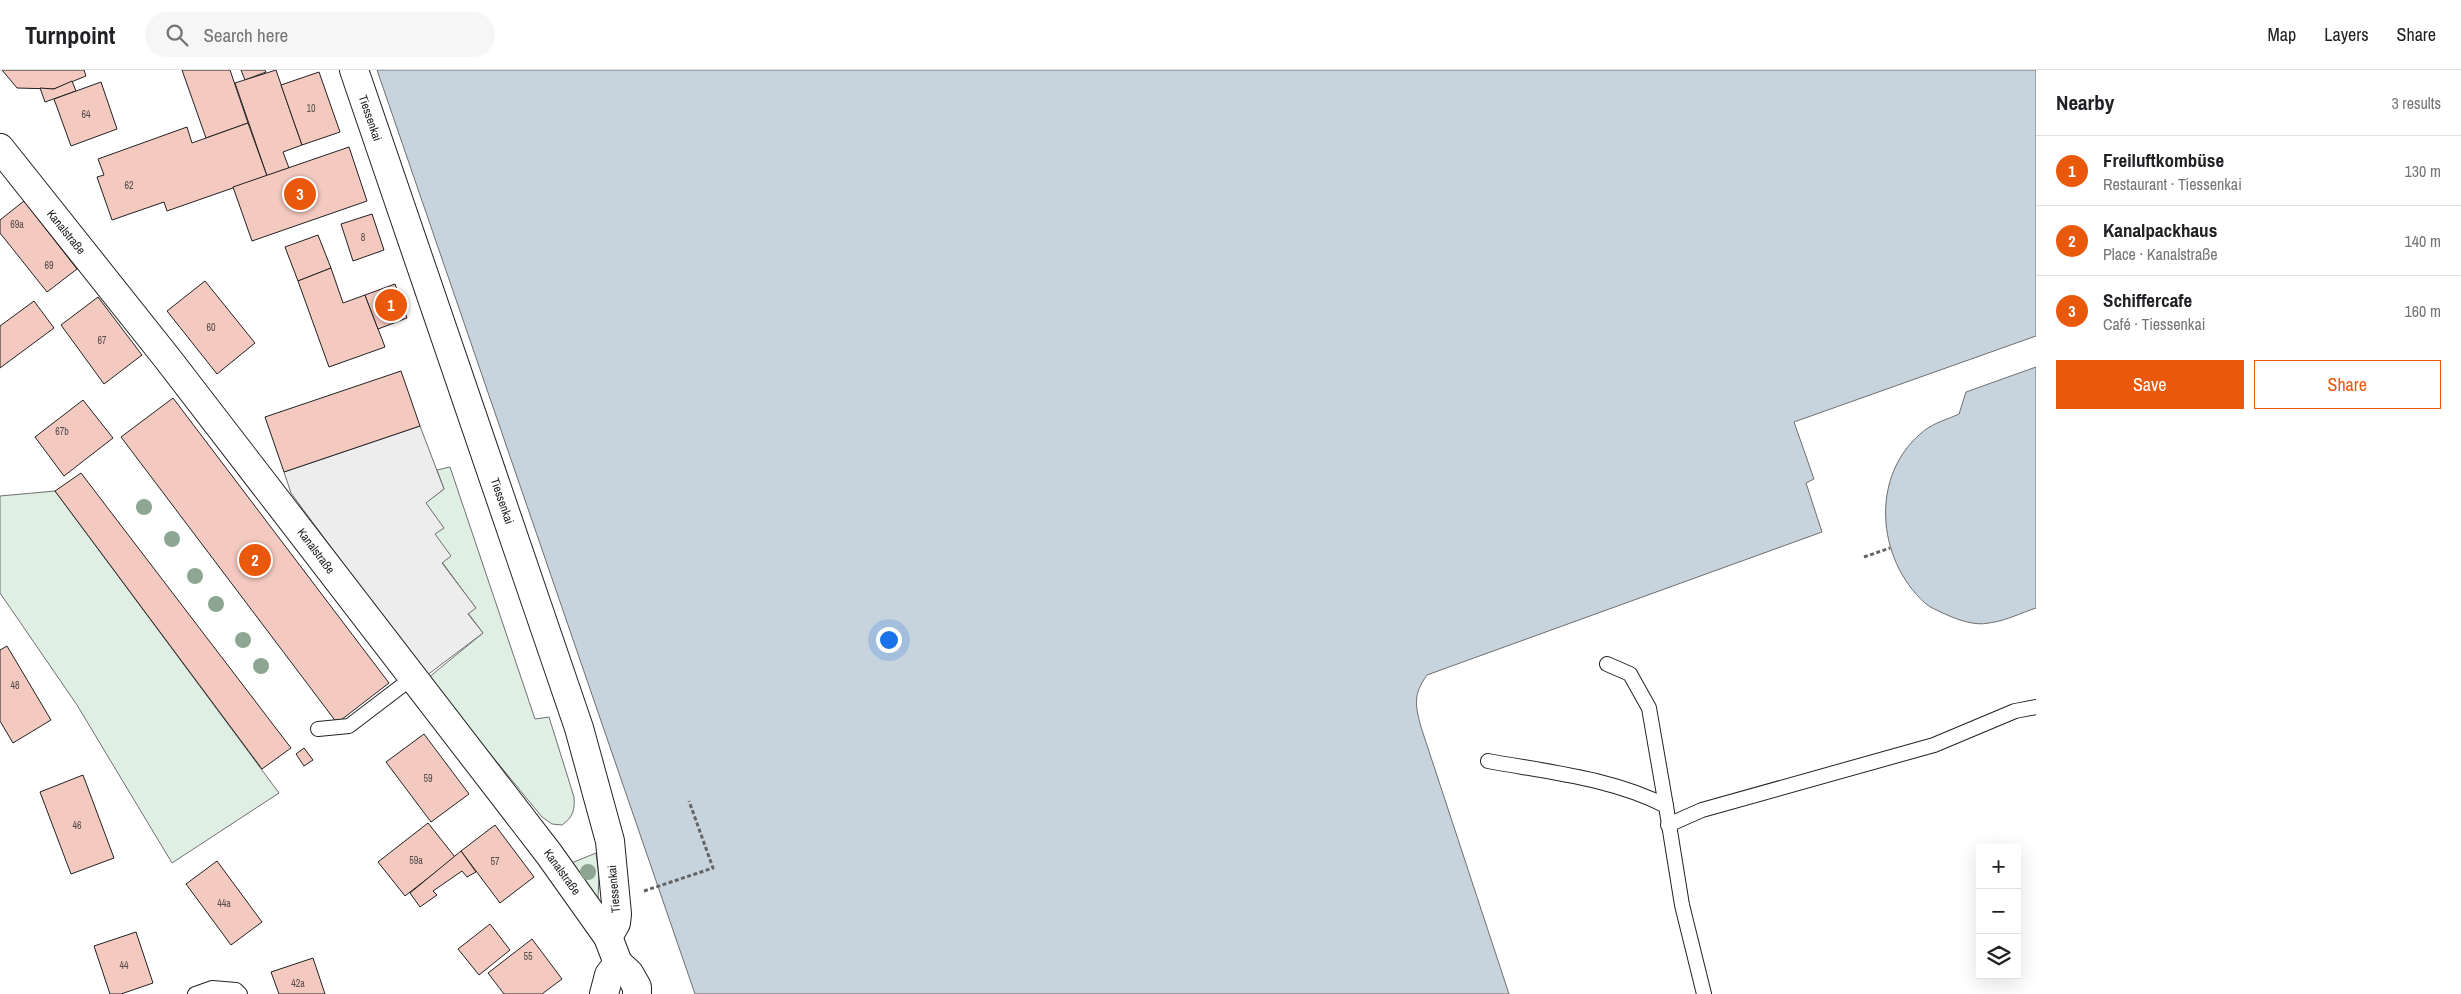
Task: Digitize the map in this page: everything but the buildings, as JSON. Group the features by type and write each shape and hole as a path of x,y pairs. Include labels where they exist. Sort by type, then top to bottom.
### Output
{"street":[{"name":"Tiessenkai","path":"354,70 579,728 597,789 610,841 617,914 616,923 608,937"},
{"name":"Kanalstraße","path":"0,148 167,358 549,854 608,937 618,963 629,973 637,987 637,994"},
{"path":"604,994 609,975 618,963"}],"lane":[{"path":"1607,664 1630,674 1649,708 1682,905 1704,994"},
{"path":"318,729 348,726 412,678"},
{"path":"1668,825 1702,810 1934,744 2015,711 2036,707"},
{"path":"1488,761 1579,778 1641,793 1666,806"},
{"path":"196,994 212,988 236,990 240,994"}],"path":[{"path":"1864,557 1890,548"},
{"path":"643,892 713,868 689,801"}],"green space":[{"path":"450,467 535,719 549,717 574,797 572,813 569,819 562,825 552,824 542,817 428,678 483,633 468,613 475,607 442,562 425,503 444,489 437,470"},
{"path":"55,491 279,793 172,863 77,705 0,593 0,496"},
{"path":"596,853 599,875 598,899 569,864"}],"shaded area":[{"path":"377,70 2036,70 2036,336 1794,422 1814,479 1806,483 1822,532 1427,675 1417,694 1417,712 1509,994 695,994"},
{"path":"2036,367 2036,608 2007,619 1989,623 1978,624 1961,620 1925,603 1909,585 1896,563 1889,540 1886,516 1887,492 1894,469 1907,448 1925,430 1959,414 1966,392"},
{"path":"420,426 444,489 426,503 444,528 435,534 451,556 442,563 476,608 468,614 483,633 426,676 291,493 284,472"}],"place":[{"name":"Schiffercafe","path":"300,194"},
{"name":"Freiluftkombüse","path":"391,305"},
{"name":"Kanalpackhaus","path":"255,560"}]}
